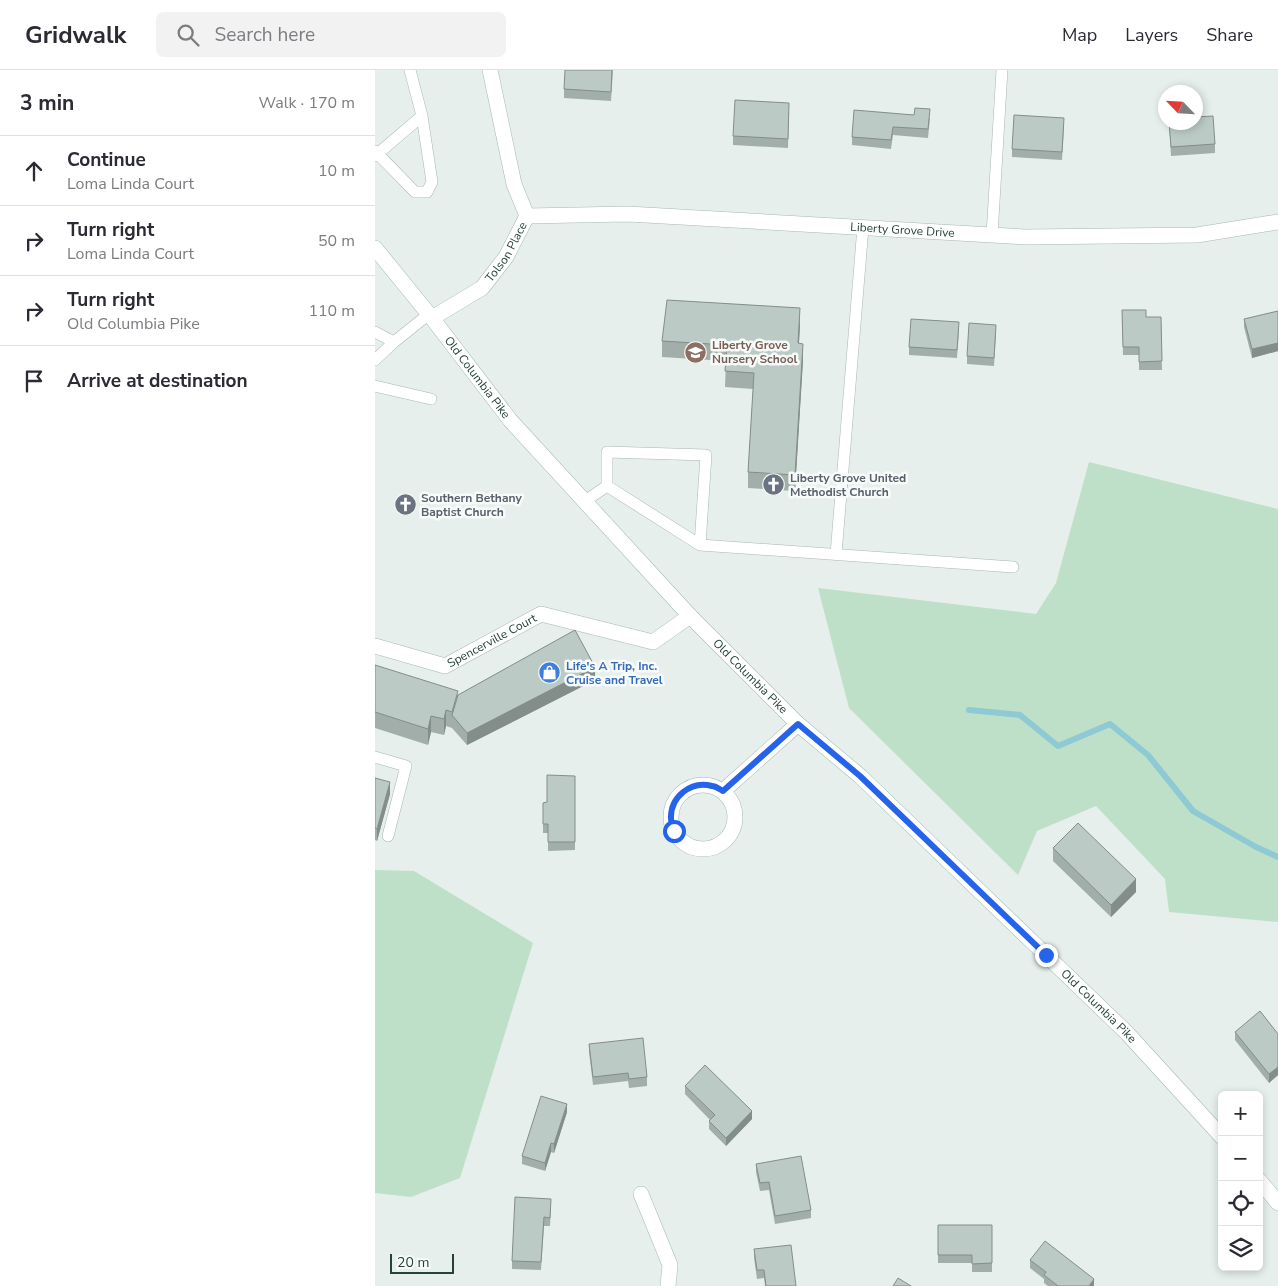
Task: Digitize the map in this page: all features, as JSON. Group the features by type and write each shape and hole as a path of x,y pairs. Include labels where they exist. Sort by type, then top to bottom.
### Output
{"street":[{"name":"Tolson Place","path":"430,316 482,288 506,257 527,216 513,184 490,70"},
{"name":"Liberty Grove Drive","path":"527,216 628,214 1026,237 1197,235 1278,222"},
{"name":"Old Columbia Pike","path":"375,248 510,420 690,616 798,724 860,776 1127,1033 1221,1136"},
{"name":"Spencerville Court","path":"375,646 445,666 541,614 653,642 690,616"},
{"path":"723,791 798,724"},
{"path":"701,784 713,786 723,791 731,800 735,811 736,822 731,834 724,842 714,848 703,850 691,847 681,841 674,831 671,813 681,793 690,787 701,784"},
{"path":"1260,1181 1278,1204"},
{"path":"641,1194 670,1265 668,1286"}],"lane":[{"path":"410,70 422,116 432,182 427,192 415,192 376,153 422,116"},
{"path":"992,234 1002,70"},
{"path":"835,554 863,227"},
{"path":"375,360 394,342 430,316"},
{"path":"375,332 394,342"},
{"path":"375,386 431,399"},
{"path":"607,486 607,452 706,455 700,544"},
{"path":"607,486 700,544 1013,567"},
{"path":"585,501 607,486"},
{"path":"375,757 406,766 388,836"}],"green space":[{"path":"1089,462 1278,509 1278,922 1169,912 1165,879 1096,806 1037,831 1018,875 849,708 818,588 1036,614 1056,583"},
{"path":"375,870 414,871 533,943 460,1178 411,1197 375,1193"}],"building":[{"path":"565,70 612,70 611,92 564,89"},
{"path":"735,100 789,103 788,139 733,136"},
{"path":"915,108 930,109 928,129 893,127 891,140 852,137 854,110 914,115"},
{"path":"1014,115 1064,118 1062,152 1012,149"},
{"path":"1213,116 1215,144 1171,147 1170,130 1203,130 1203,117"},
{"path":"667,300 800,308 798,343 803,344 795,475 748,472 754,373 725,371 727,345 662,341"},
{"path":"1122,310 1146,310 1146,317 1161,317 1162,361 1139,362 1139,347 1123,347"},
{"path":"1278,311 1278,343 1252,349 1244,319"},
{"path":"911,319 959,322 957,350 909,347"},
{"path":"969,323 996,325 994,358 967,356"},
{"path":"575,630 595,667 467,733 452,715 458,695"},
{"path":"375,665 458,691 452,712 446,710 444,719 431,716 428,729 375,712"},
{"path":"547,775 575,776 575,842 548,842 548,824 543,824 543,803 547,802"},
{"path":"375,778 390,782 377,829 375,828"},
{"path":"1078,823 1136,879 1111,905 1053,848"},
{"path":"1260,1011 1278,1034 1278,1067 1269,1074 1235,1032"},
{"path":"643,1038 647,1077 629,1079 628,1073 593,1077 589,1044"},
{"path":"705,1065 752,1111 726,1138 709,1121 715,1115 685,1086"},
{"path":"541,1096 567,1104 554,1144 551,1143 545,1163 522,1156"},
{"path":"801,1156 811,1210 775,1216 769,1182 760,1183 756,1164"},
{"path":"515,1197 551,1199 550,1218 544,1217 541,1262 512,1261"},
{"path":"938,1225 992,1225 992,1263 972,1264 972,1255 938,1255"},
{"path":"1045,1241 1094,1279 1089,1286 1058,1286 1044,1275 1046,1272 1030,1260"},
{"path":"791,1245 796,1286 766,1286 764,1270 757,1270 754,1249"},
{"path":"898,1278 911,1286 893,1286"}],"waterway":[{"path":"969,710 1020,715 1058,746 1110,724 1148,755 1193,811 1256,847 1278,857"}],"place":[{"name":"Liberty Grove Nursery School","path":"696,352"},
{"name":"Liberty Grove United Methodist Church","path":"774,485"},
{"name":"Southern Bethany Baptist Church","path":"405,505"},
{"name":"Life's A Trip, Inc. Cruise and Travel","path":"550,673"}],"route":[{"path":"674,831 671,813 681,793 690,787 701,784 713,786 723,791 798,724 860,776 1046,955"}]}
